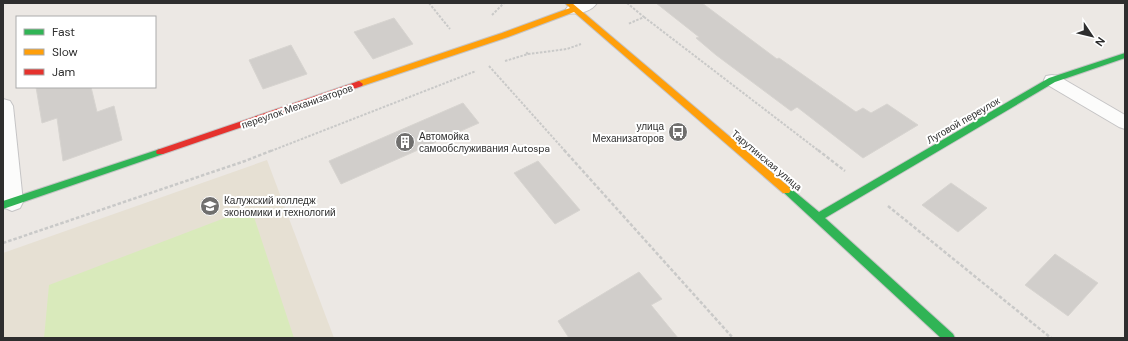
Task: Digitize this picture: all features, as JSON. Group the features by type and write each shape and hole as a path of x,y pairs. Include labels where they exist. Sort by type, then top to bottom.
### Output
{"street":[{"name":"переулок Механизаторов","path":"7,204 505,35 577,5"},
{"name":"Тарутинская улица","path":"577,5 706,123 818,217 949,338"},
{"name":"Луговой переулок","path":"818,217 1052,80 1125,55"},
{"path":"3,106 7,204"}],"lane":[{"path":"1052,80 1125,123"}],"path":[{"path":"487,19 504,3"},
{"path":"489,66 733,338"}],"shaded area":[{"name":"Калужский колледж экономики и технологий","path":"267,160 334,338 3,338 3,253"}],"green space":[{"path":"251,208 294,338 44,338 49,285"}],"building":[{"path":"656,3 702,3 777,59 779,58 856,112 863,108 871,113 887,104 918,125 863,158 797,107 791,111 716,55 696,38 699,37"},
{"path":"394,18 413,44 373,59 354,32"},
{"path":"291,45 307,74 263,89 249,60"},
{"path":"36,88 91,88 97,112 114,106 122,140 63,161 57,118 42,123"},
{"name":"Автомойка самообслуживания Autospa","path":"463,103 479,123 341,184 329,161"},
{"path":"538,161 580,210 555,224 514,173"},
{"path":"951,183 987,208 958,232 922,205"},
{"path":"1055,254 1098,283 1068,316 1025,285"},
{"path":"639,272 662,299 651,305 678,338 569,338 558,321"}],"traffic: fast":[{"path":"818,217 1052,80 1125,55"},
{"path":"3,205 160,152"},
{"path":"786,190 818,217 949,338"}],"traffic: slow":[{"path":"568,3 786,190"},
{"path":"359,84 505,35 575,9"}],"traffic: jam":[{"path":"160,152 359,84"}],"place":[{"name":"улица Механизаторов","path":"678,132"},
{"name":"Автомойка самообслуживания Autospa","path":"405,142"},
{"name":"Калужский колледж экономики и технологий","path":"210,206"}]}
